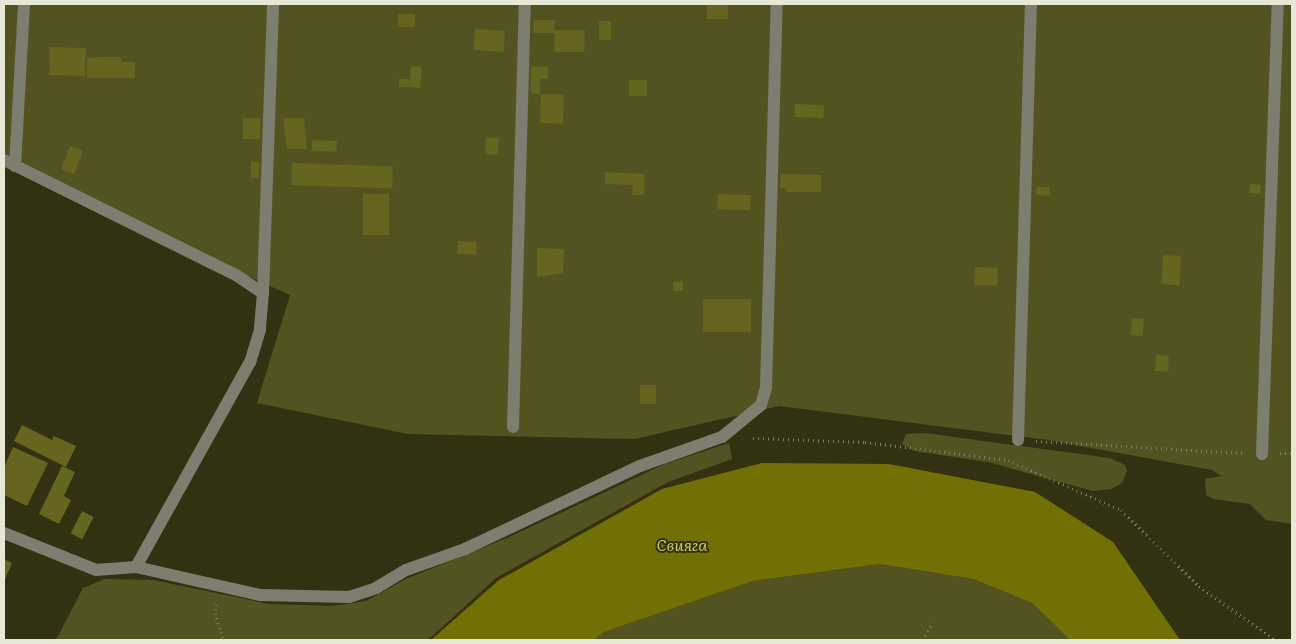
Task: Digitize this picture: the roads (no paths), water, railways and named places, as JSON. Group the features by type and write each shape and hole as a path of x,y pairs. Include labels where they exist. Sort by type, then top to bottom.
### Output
{"street":[{"path":"15,166 24,4"},
{"path":"136,567 250,362 260,330 273,4"},
{"path":"512,427 525,4"},
{"path":"4,533 96,570 136,567 219,584 260,595 349,597 376,588 406,570 465,549 640,466 722,437 761,405 766,387 777,4"},
{"path":"1018,440 1031,4"},
{"path":"1262,454 1278,4"},
{"path":"4,160 236,275 262,293"}],"water":[{"name":"Свияга","path":"762,463 889,464 1035,492 1113,542 1180,640 1070,640 1032,603 973,579 880,564 753,581 604,632 594,640 431,640 499,580 662,489"}]}
